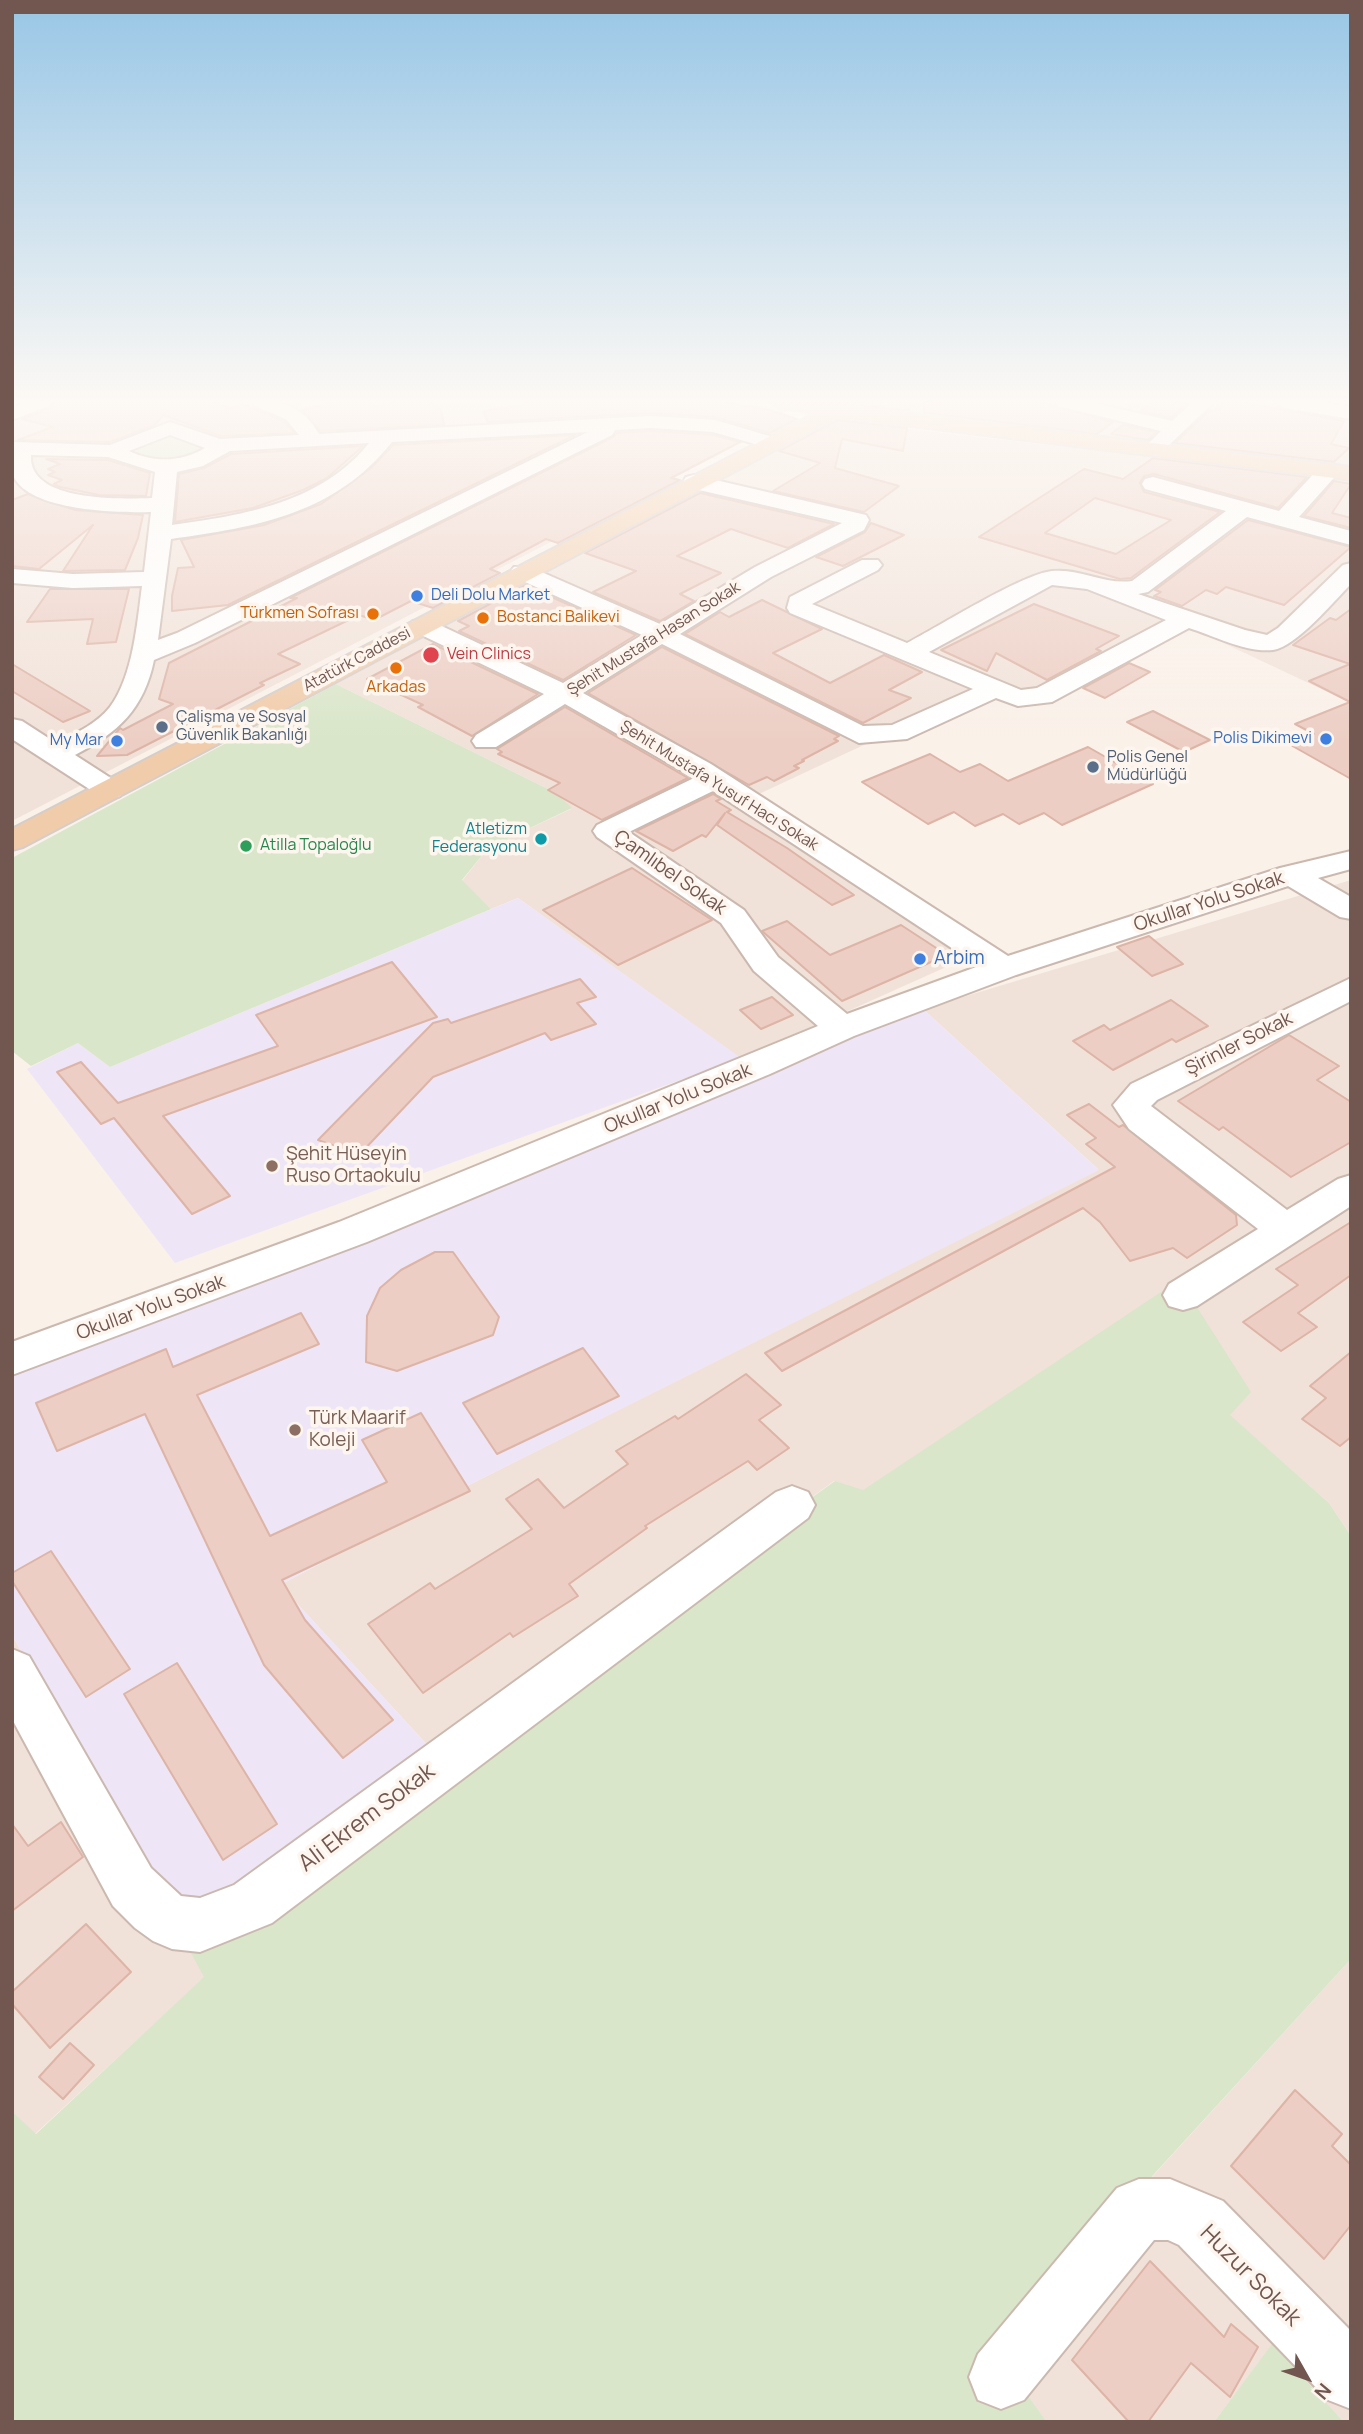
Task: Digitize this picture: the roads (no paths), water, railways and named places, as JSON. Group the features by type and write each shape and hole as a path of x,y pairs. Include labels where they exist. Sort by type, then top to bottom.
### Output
{"main road":[{"name":"Atatürk Caddesi","path":"12,841 630,516"}],"street":[{"path":"55,754 94,733 122,710 131,695 143,654 161,516"},
{"path":"158,534 255,516"},
{"path":"143,654 186,638 434,516"},
{"name":"Şehit Mustafa Hasan Sokak","path":"486,741 763,572 856,525 858,520 840,516"},
{"path":"1112,591 1139,587 1233,516"},
{"path":"1265,516 1351,538"},
{"path":"1283,521 1289,516"},
{"path":"870,565 807,596 799,602 799,608 993,690 1018,698 1043,696 1186,620"},
{"path":"522,572 659,633 837,725 869,737 897,733 993,690"},
{"path":"12,576 73,581 152,579"},
{"path":"906,654 1046,579 1067,578 1112,591 1186,620 1259,642 1271,643 1287,633 1348,577"},
{"name":"Şehit Mustafa Yusuf Hacı Sokak","path":"422,626 566,694 714,779 1004,968"},
{"path":"12,727 110,790"},
{"name":"Çamlıbel Sokak","path":"714,779 608,831 733,917 751,947 766,964 842,1028"},
{"name":"Okullar Yolu Sokak","path":"12,1359 341,1237 842,1028 1004,968 1291,875 1351,860"},
{"path":"1291,875 1351,910"},
{"name":"Şirinler Sokak","path":"1284,1229 1142,1121 1131,1105 1144,1092 1351,988"},
{"path":"1183,1295 1351,1188"},
{"name":"Ali Ekrem Sokak","path":"12,1671 132,1887 173,1922 200,1925 226,1917 253,1904 792,1505"},
{"name":"Huzur Sokak","path":"1001,2377 1139,2210 1170,2209 1200,2223 1351,2377"}],"place":[{"name":"Deli Dolu Market","path":"417,596"},
{"name":"Türkmen Sofrası","path":"373,614"},
{"name":"Bostanci Balikevi","path":"483,618"},
{"name":"Vein Clinics","path":"431,655"},
{"name":"Arkadas","path":"396,668"},
{"name":"Çalişma ve Sosyal Güvenlik Bakanlığı","path":"162,727"},
{"name":"Polis Dikimevi","path":"1326,739"},
{"name":"My Mar","path":"117,741"},
{"name":"Polis Genel Müdürlüğü","path":"1093,767"},
{"name":"Atletizm Federasyonu","path":"541,839"},
{"name":"Atilla Topaloğlu","path":"246,846"},
{"name":"Arbim","path":"920,959"},
{"name":"Şehit Hüseyin Ruso Ortaokulu","path":"272,1166"},
{"name":"Türk Maarif Koleji","path":"295,1430"}]}
